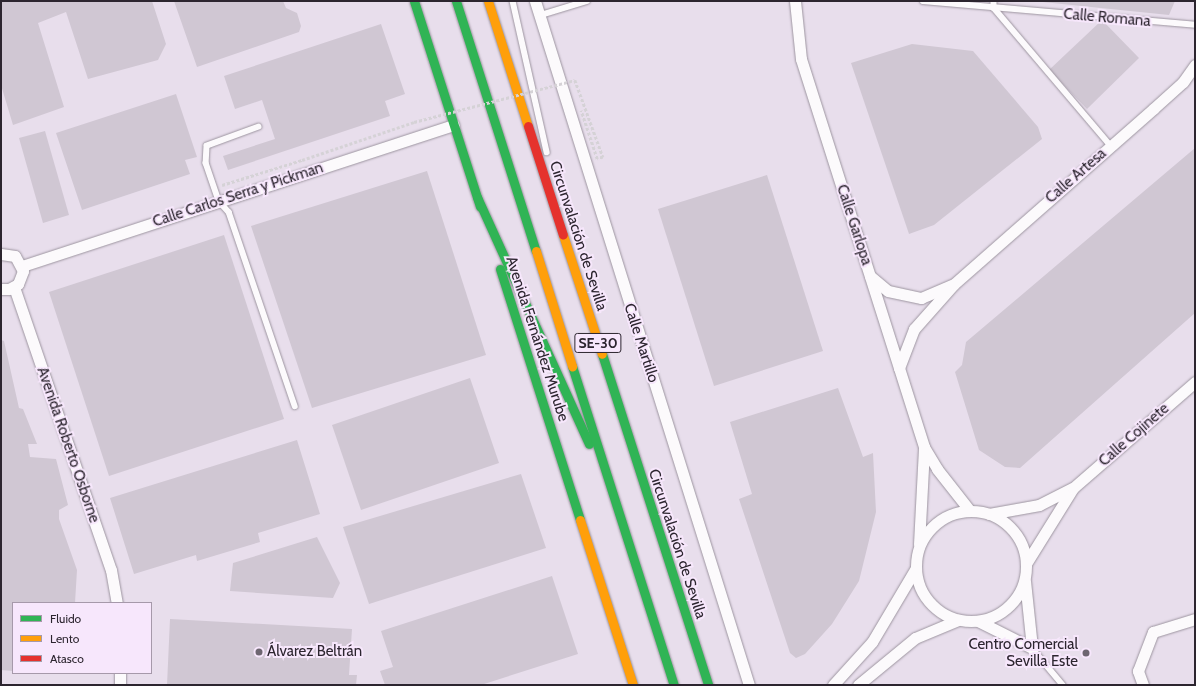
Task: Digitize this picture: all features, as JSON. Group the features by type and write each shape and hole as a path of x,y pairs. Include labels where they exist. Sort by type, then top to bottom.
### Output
{"main road":[{"name":"Avenida Fernández Murube","path":"414,1 633,685"},
{"name":"SE-30","path":"456,1 674,685"},
{"name":"Circunvalación de Sevilla","path":"488,1 708,685"},
{"path":"477,197 573,414 610,483"}],"street":[{"name":"Calle Martillo","path":"535,1 538,16 751,683"},
{"name":"Calle Garlopa","path":"795,1 801,59 924,447 937,469 970,511"},
{"name":"Calle Artesa","path":"899,368 914,329 954,284 1183,82 1195,65"},
{"name":"Calle Carlos Serra y Pickman","path":"22,266 454,125"},
{"path":"1,289 14,287 21,280 22,266 15,256 2,250"},
{"name":"Calle Artesa","path":"870,276 888,291 921,298 954,284"},
{"name":"Avenida Roberto Osborne","path":"14,287 111,570 117,602"},
{"name":"Calle Cojinete","path":"989,514 1039,505 1073,488 1195,382"},
{"name":"Calle Garlopa","path":"918,550 924,447"},
{"name":"Calle Cojinete","path":"1027,562 1073,488"},
{"path":"1025,581 1012,603 997,615 978,621 958,620 941,612 927,599 920,587 916,568 918,550 927,532 941,520 970,511 989,514 1011,528 1022,544 1027,562 1025,581 1032,648"},
{"path":"833,685 872,642 916,568"},
{"path":"1143,685 1138,671 1153,632 1195,619"},
{"path":"858,685 915,638 958,620"},
{"path":"978,621 1032,648"},
{"path":"120,674 120,685"}],"lane":[{"path":"513,1 548,159"},
{"path":"538,16 587,1"},
{"name":"Calle Romana","path":"923,1 1195,25"},
{"path":"994,1 994,8 1111,146"},
{"path":"259,127 207,146 206,163 219,201 229,212 295,406"},
{"path":"550,167 563,233"},
{"path":"1032,648 1061,685"}],"path":[{"path":"214,187 302,160 414,122 575,80 603,156 597,159 582,111"}],"building":[{"path":"1,1 152,1 166,44 158,60 88,79 66,12 38,23 64,107 13,125 1,85"},
{"path":"174,1 283,1 286,8 297,13 301,26 299,32 197,67"},
{"path":"1033,1 1175,1 1169,15"},
{"path":"1102,20 1139,58 1087,109 1049,70"},
{"path":"381,24 405,94 385,101 390,116 228,170 223,156 275,139 262,100 235,109 224,76"},
{"path":"912,44 973,51 1038,127 1042,139 934,225 909,234 851,63"},
{"path":"176,94 197,157 185,160 190,174 82,210 56,133"},
{"path":"45,131 69,215 43,223 19,138"},
{"path":"1195,148 1195,313 1020,468 1005,467 979,450 955,372 962,365 966,342"},
{"path":"427,171 486,355 312,408 251,226"},
{"path":"767,175 823,351 714,386 658,209"},
{"path":"224,235 284,419 109,476 49,292"},
{"path":"1,340 4,341 19,408 23,409 37,444 28,444 30,457 56,459 68,505 59,510 59,519 77,570 75,602 12,602 12,671 1,670"},
{"path":"470,378 499,463 361,510 332,425"},
{"path":"838,388 863,457 873,453 876,512 859,581 832,624 805,654 796,658 790,653 739,499 752,494 730,422"},
{"path":"297,440 320,514 258,533 260,542 197,561 196,555 134,574 110,498"},
{"path":"521,474 546,548 369,604 343,527"},
{"path":"317,537 340,583 333,598 230,591 233,563"},
{"path":"552,576 578,654 481,685 385,685 380,671 393,667 381,631"},
{"name":"Álvarez Beltrán","path":"170,619 352,629 349,675 357,675 356,685 167,685"}],"traffic: fast":[{"path":"414,1 480,207"},
{"path":"456,1 536,251"},
{"path":"477,197 589,444"},
{"path":"500,269 580,520"},
{"path":"602,354 708,685"},
{"path":"572,366 674,685"}],"traffic: slow":[{"path":"488,1 528,126"},
{"path":"563,235 602,354"},
{"path":"536,251 572,366"},
{"path":"580,520 633,685"}],"traffic: jam":[{"path":"528,126 563,235"}],"place":[{"name":"Álvarez Beltrán","path":"259,652"},
{"name":"Centro Comercial Sevilla Este","path":"1086,653"}]}
